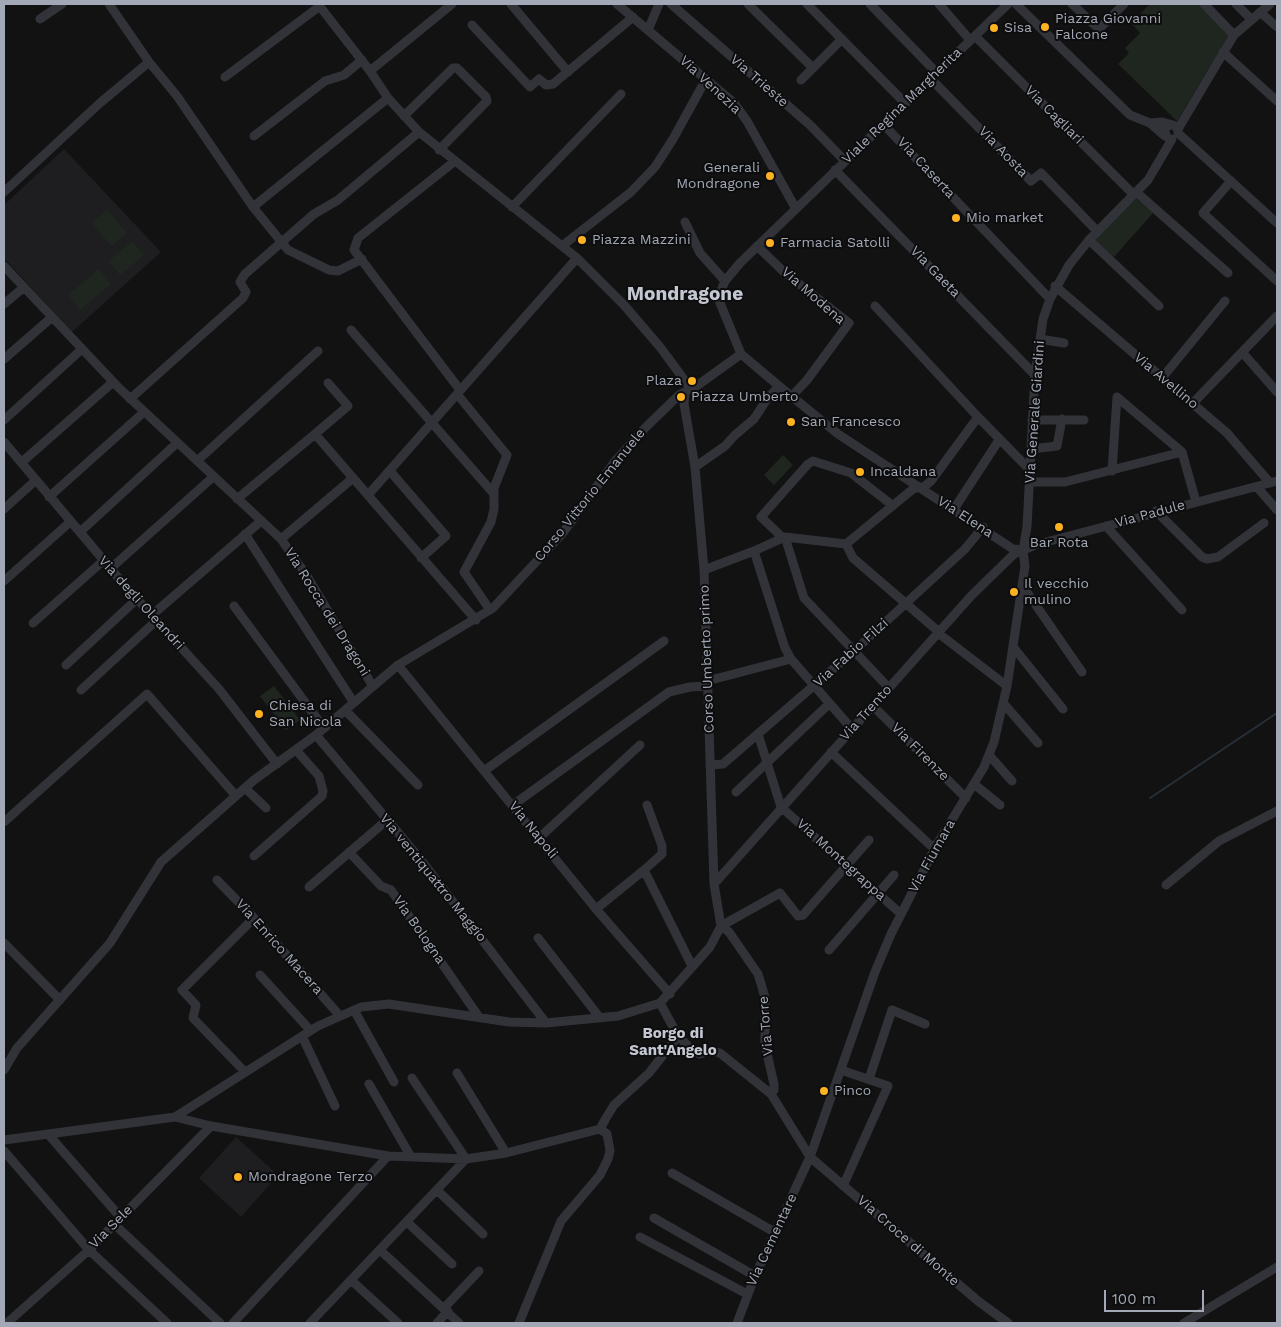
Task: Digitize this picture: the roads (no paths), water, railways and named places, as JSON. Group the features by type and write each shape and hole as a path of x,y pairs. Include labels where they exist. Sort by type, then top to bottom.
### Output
{"street":[{"path":"40,20 62,4"},
{"path":"109,4 253,207 281,243 288,250 329,270 338,271 362,259"},
{"path":"370,71 452,4"},
{"path":"511,4 568,72"},
{"name":"Via Venezia","path":"618,4 734,103 747,121 796,208"},
{"path":"648,30 659,4"},
{"name":"Via Trieste","path":"671,4 810,124 845,161"},
{"path":"748,4 813,68"},
{"path":"807,4 906,103"},
{"path":"870,4 933,75"},
{"name":"Via Cagliari","path":"939,4 1135,193 1228,273"},
{"path":"1009,4 1130,115 1173,132 1187,141 1277,223"},
{"name":"Viale Regina Margherita","path":"796,208 1009,4"},
{"path":"1072,4 1099,29 1124,4"},
{"path":"1204,4 1234,35"},
{"path":"1236,4 1251,19"},
{"name":"Via Generale Giardini","path":"1024,550 1030,482 1035,375 1040,339 1055,286 1068,265 1089,240 1148,180 1173,132 1187,114 1234,35 1270,4"},
{"path":"225,77 319,5 362,60 388,98 419,132 439,150 577,258 624,305 660,347 688,391"},
{"path":"1260,12 1277,27"},
{"path":"472,25 530,87 539,79 546,85 553,84 633,17"},
{"path":"801,80 842,39"},
{"path":"1223,52 1277,101"},
{"path":"254,136 317,86 325,81 344,75 362,60"},
{"path":"4,192 100,103 149,62"},
{"path":"404,116 453,68 457,68 486,97 487,101 439,150"},
{"name":"Via Aosta","path":"933,75 1031,181 1040,173 1097,231"},
{"path":"562,246 630,192 655,167 673,139 706,79"},
{"path":"512,207 621,94"},
{"path":"253,207 388,98"},
{"name":"Via Caserta","path":"884,125 1050,299"},
{"path":"130,399 243,298 246,292 240,282 241,278 314,214 338,200 419,132"},
{"path":"454,161 358,238 354,250 458,392 508,455 494,494 494,510 491,522 464,572 490,610"},
{"name":"Via Gaeta","path":"836,170 1035,375"},
{"path":"1231,181 1203,213 1277,281"},
{"path":"684,222 700,253 725,281 796,208"},
{"path":"1089,240 1159,306"},
{"name":"Via Modena","path":"757,246 784,272 849,323 807,380 792,396"},
{"path":"368,495 577,258"},
{"name":"Via Rocca dei Dragoni","path":"4,266 51,318 130,399 281,539 307,576 372,685"},
{"name":"Via Elena","path":"725,281 718,298 741,354 838,434 983,527 1013,549 1024,550"},
{"name":"Via Avellino","path":"1055,286 1227,432 1273,482"},
{"path":"4,304 23,288"},
{"path":"1162,378 1225,301"},
{"path":"876,306 999,440 1030,470"},
{"path":"1193,403 1277,316"},
{"path":"4,359 51,318"},
{"path":"351,330 494,494"},
{"path":"1040,339 1064,343"},
{"path":"4,420 82,350"},
{"path":"197,461 318,351"},
{"path":"1242,352 1277,392"},
{"name":"Corso Vittorio Emanuele","path":"4,1070 17,1048 110,943 161,862 245,788 316,735 398,664 476,620 490,610 562,534 628,446 668,405 741,354"},
{"path":"22,462 113,382"},
{"path":"237,500 348,406 328,383"},
{"path":"695,468 725,446 734,435 754,419 767,399 779,386"},
{"name":"Corso Umberto primo","path":"688,391 684,404 695,468 704,570 714,884 721,926"},
{"path":"1112,471 1117,397 1182,452 1196,502"},
{"path":"49,497 144,412"},
{"path":"704,570 754,551 784,537 846,544 913,489 930,482 978,417"},
{"path":"1032,420 1084,420"},
{"path":"1031,449 1057,446 1062,420"},
{"path":"315,434 476,620"},
{"path":"954,509 999,440"},
{"name":"Via degli Oleandri","path":"4,442 110,569 219,689 277,764"},
{"path":"80,532 177,443"},
{"path":"1030,482 1065,482 1182,452"},
{"path":"889,688 804,598 784,537 761,517 808,464 813,461 819,461 851,473 892,505"},
{"path":"390,471 446,536 421,558"},
{"path":"110,569 213,477"},
{"path":"281,539 353,478"},
{"path":"4,509 36,480"},
{"name":"Via Padule","path":"1024,550 1156,511 1273,482"},
{"path":"1257,487 1277,510"},
{"path":"1156,511 1202,557 1207,559 1218,557 1264,523"},
{"path":"81,690 154,618 261,521"},
{"path":"4,581 70,522"},
{"path":"1106,526 1182,610"},
{"name":"Via Fabio Filzi","path":"710,765 723,764 814,686 965,549 983,527"},
{"path":"245,534 354,703"},
{"path":"846,544 853,558 938,632 1008,686"},
{"name":"Via Fiumara","path":"810,1157 875,972 901,914 936,846 966,798 989,755 1008,686 1025,566 1024,550"},
{"name":"Via Trento","path":"714,884 971,596 1014,554 1024,550"},
{"path":"754,551 785,648 791,659 852,729"},
{"path":"33,623 104,561"},
{"path":"1022,585 1082,672"},
{"path":"66,665 137,599"},
{"path":"234,606 324,728"},
{"path":"484,771 664,641"},
{"path":"1014,648 1062,709"},
{"path":"513,805 669,692 791,659"},
{"name":"Via Napoli","path":"398,664 596,909 670,994"},
{"path":"4,822 148,694 236,796"},
{"path":"736,792 829,704"},
{"path":"1004,704 1038,743"},
{"name":"Via Firenze","path":"873,706 966,798"},
{"path":"345,710 418,785"},
{"path":"758,734 781,807"},
{"name":"Via ventiquattro Maggio","path":"316,735 454,902 546,1023"},
{"path":"539,838 640,744"},
{"path":"254,856 322,796 323,790 320,776 296,750"},
{"path":"831,752 930,845 936,846"},
{"path":"989,755 1012,781"},
{"path":"974,784 1000,806"},
{"path":"245,788 266,808"},
{"path":"596,909 662,854 662,846 647,805"},
{"name":"Via Montegrappa","path":"781,807 901,914"},
{"path":"1166,885 1219,841 1277,811"},
{"path":"309,887 387,820"},
{"path":"176,1118 310,1030 354,1010 374,1005 389,1004 509,1022 546,1023 600,1018 637,1011 660,1004 710,946 721,926 780,893 800,917 869,840"},
{"name":"Via Bologna","path":"349,852 381,886 391,890 479,1017"},
{"path":"644,870 692,966"},
{"path":"829,950 894,875"},
{"name":"Via Enrico Macera","path":"217,880 254,918 340,1016"},
{"path":"245,1072 193,1018 196,1005 182,990 254,918"},
{"name":"Via Torre","path":"721,926 729,932 758,974 762,987 765,1044 774,1090 771,1094 810,1157"},
{"path":"538,938 600,1018"},
{"path":"4,943 60,1000"},
{"path":"260,975 310,1030"},
{"path":"660,1004 678,1036 697,1053 712,1051 720,1053 771,1094"},
{"path":"354,1010 394,1082"},
{"path":"869,1079 892,1010 925,1024"},
{"path":"302,1036 335,1106"},
{"path":"600,1130 614,1105 649,1073 678,1036"},
{"path":"841,1070 888,1086 843,1186"},
{"path":"456,1073 506,1153"},
{"path":"412,1078 466,1159"},
{"path":"369,1084 411,1157"},
{"path":"4,1140 176,1118 211,1126 388,1156 466,1159 506,1153 600,1130 607,1134 610,1150 608,1159 600,1175 561,1221 518,1323"},
{"name":"Via Sele","path":"6,1323 89,1250 211,1126"},
{"path":"48,1134 117,1221 220,1323"},
{"path":"4,1151 89,1250 167,1323"},
{"path":"233,1323 388,1156"},
{"name":"Via Croce di Monte","path":"810,1157 978,1301 1008,1323"},
{"name":"Via Cementare","path":"737,1323 747,1294 810,1157"},
{"path":"310,1323 466,1159"},
{"path":"672,1173 776,1233"},
{"path":"437,1190 483,1234"},
{"path":"654,1218 755,1276"},
{"path":"407,1222 452,1264"},
{"path":"640,1237 747,1294"},
{"path":"380,1250 459,1323"},
{"path":"1184,1323 1276,1268"},
{"path":"437,1323 446,1309 479,1271"},
{"path":"351,1280 398,1323"}],"waterway":[{"path":"1150,798 1277,713"}],"place":[{"name":"Piazza Giovanni Falcone","path":"1045,27"},
{"name":"Sisa","path":"994,28"},
{"name":"Generali Mondragone","path":"770,176"},
{"name":"Mio market","path":"956,218"},
{"name":"Piazza Mazzini","path":"582,240"},
{"name":"Farmacia Satolli","path":"770,243"},
{"name":"Plaza","path":"692,381"},
{"name":"Piazza Umberto","path":"681,397"},
{"name":"San Francesco","path":"791,422"},
{"name":"Incaldana","path":"860,472"},
{"name":"Bar Rota","path":"1059,527"},
{"name":"Il vecchio mulino","path":"1014,592"},
{"name":"Chiesa di San Nicola","path":"259,714"},
{"name":"Pinco","path":"824,1091"},
{"name":"Mondragone Terzo","path":"238,1177"}],"district":[{"name":"Mondragone","path":"685,294"},
{"name":"Borgo di Sant'Angelo","path":"673,1042"}]}
